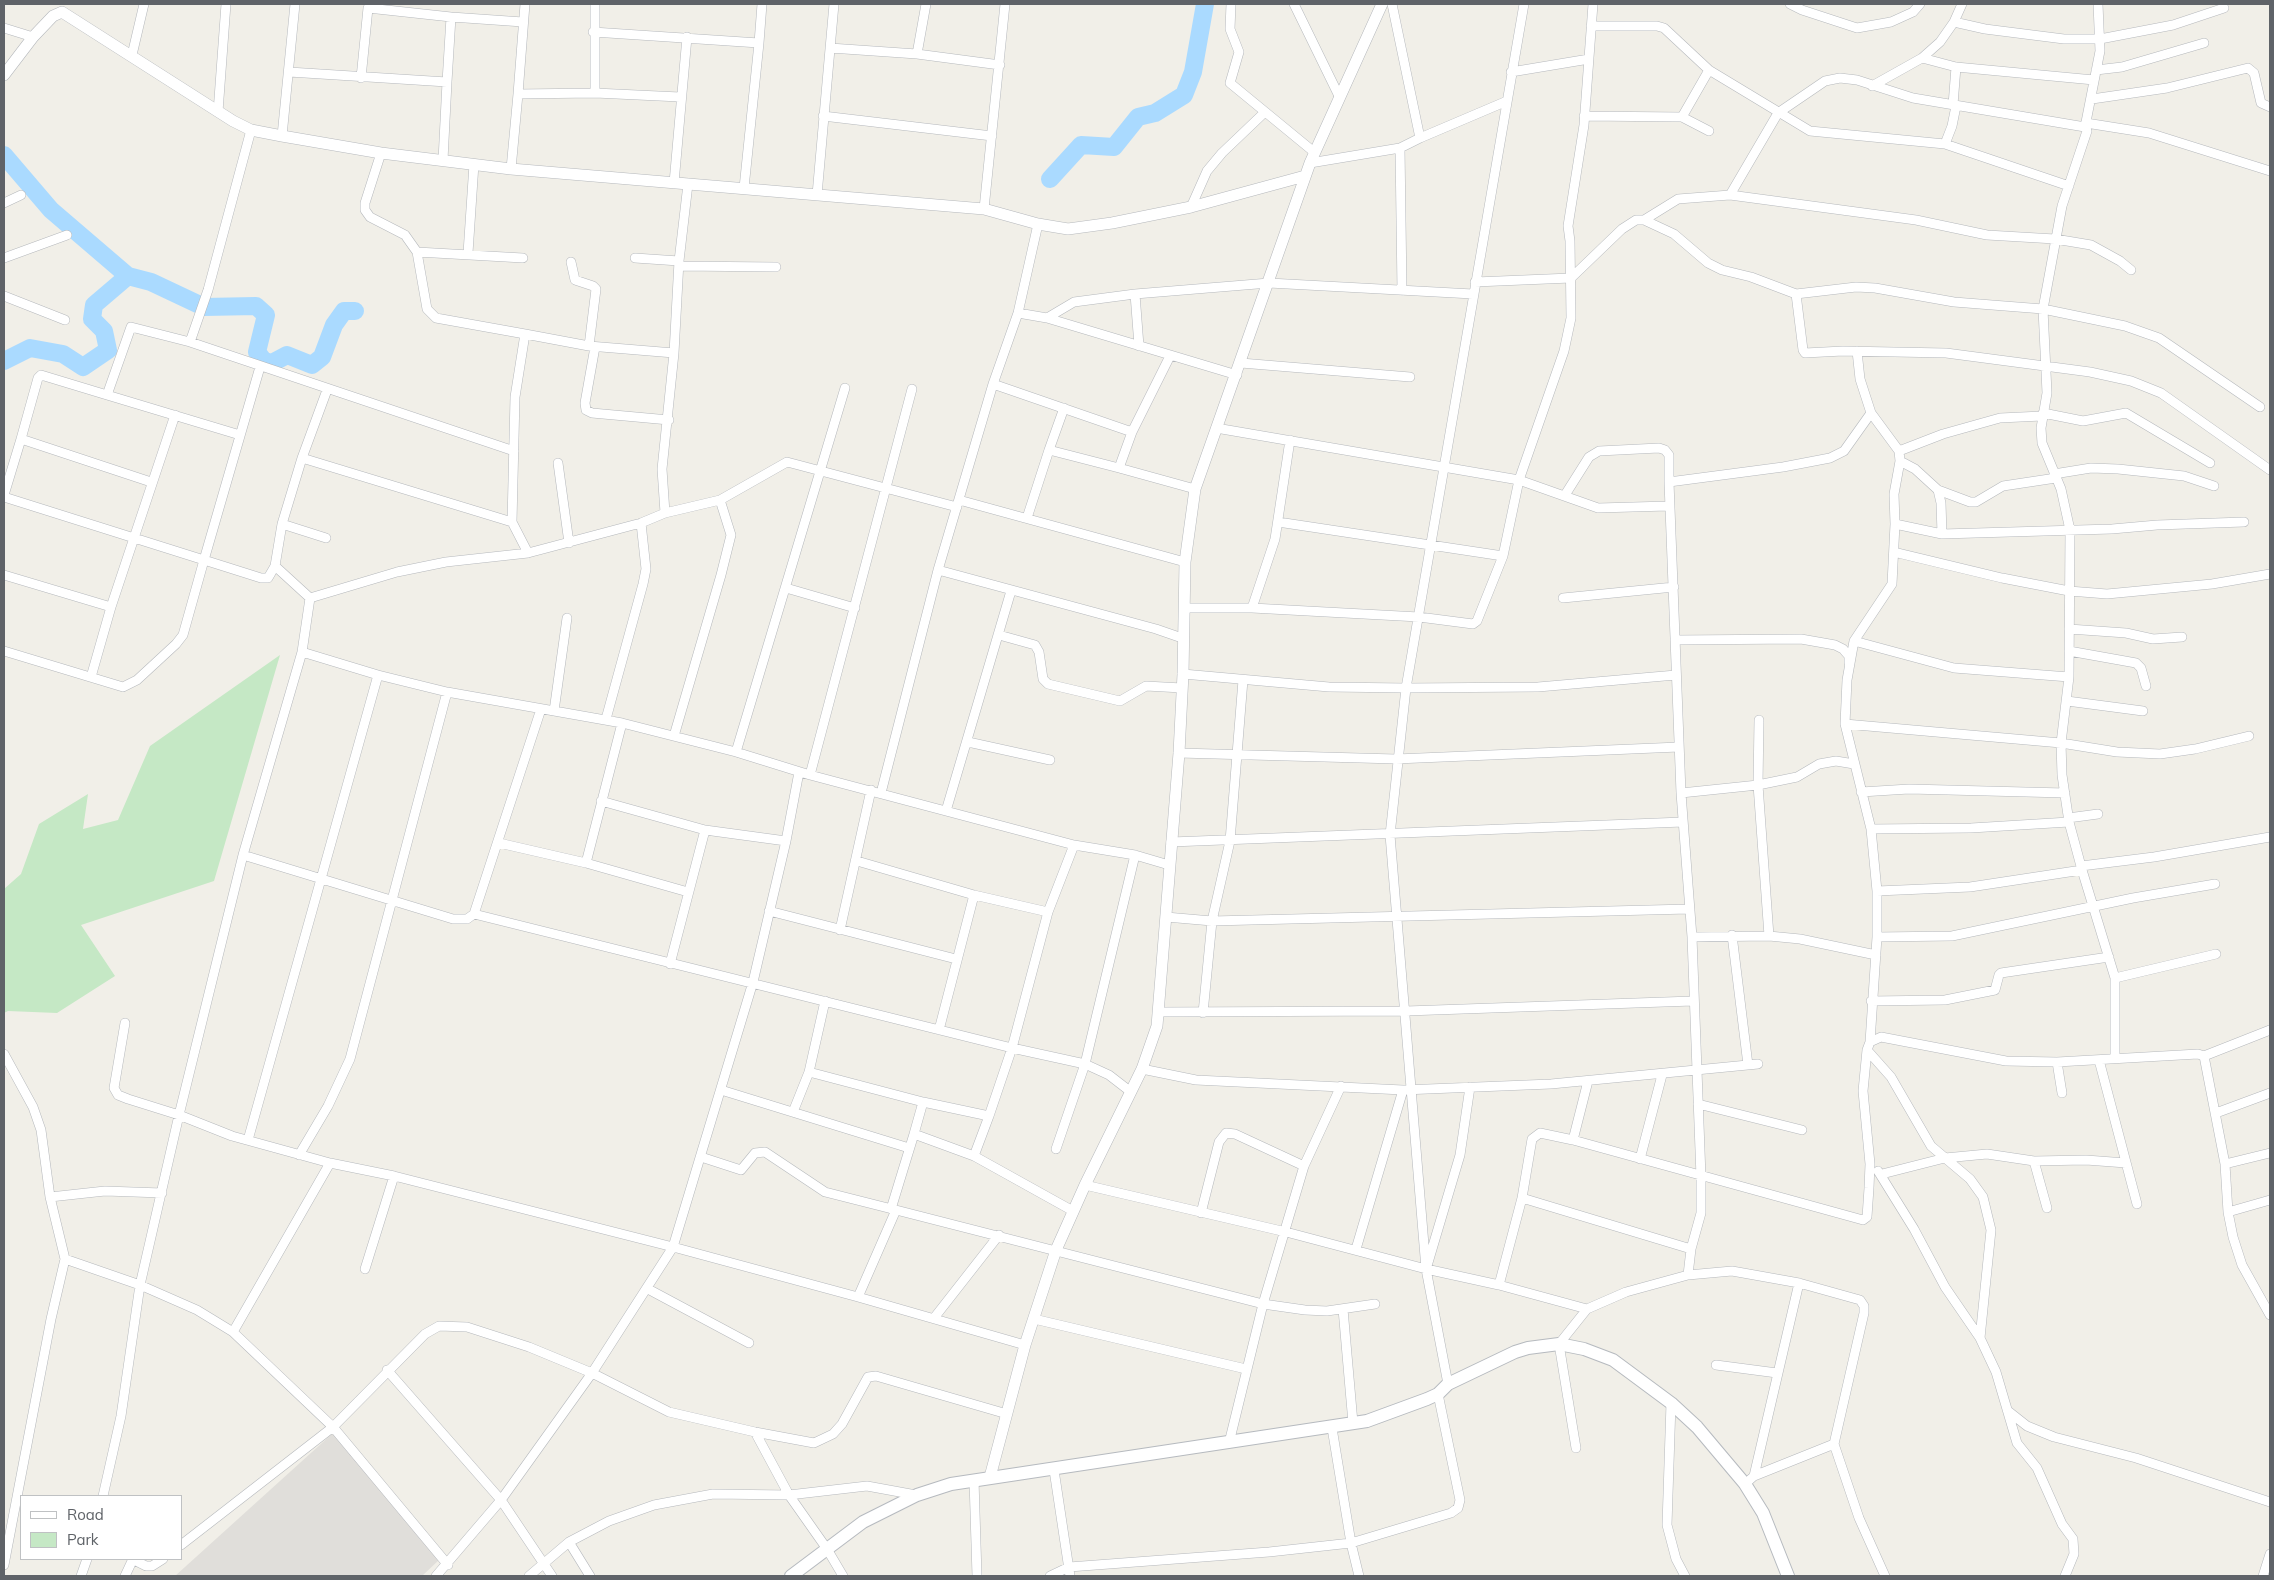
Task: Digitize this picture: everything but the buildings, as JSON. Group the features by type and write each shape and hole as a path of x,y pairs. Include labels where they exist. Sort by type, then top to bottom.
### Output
{"main road":[{"path":"791,1576 862,1522 917,1495 952,1484 990,1476 1054,1470 1353,1424 1398,1411 1438,1394 1448,1384 1515,1352 1528,1348 1559,1344 1584,1349 1612,1360 1671,1403 1750,1480 1788,1576"}],"street":[{"path":"132,55 144,4"},
{"path":"218,112 226,4"},
{"path":"282,136 294,4"},
{"path":"512,169 525,4"},
{"path":"595,4 595,93"},
{"path":"744,188 762,4"},
{"path":"817,195 834,4"},
{"path":"917,54 926,4"},
{"path":"984,209 1005,4"},
{"path":"1231,4 1230,29 1239,52 1230,83 1265,112 1312,157 1400,148 1507,101"},
{"path":"1294,4 1339,96"},
{"path":"1392,4 1420,138"},
{"path":"1448,1384 1426,1269 1407,1090 1406,1011 1390,835 1396,760 1406,688 1524,4"},
{"path":"1184,608 1252,608 1419,617 1473,624 1477,621 1503,556 1518,480 1564,351 1571,318 1568,226 1584,116 1593,4"},
{"path":"1790,4 1802,10 1857,28 1891,22 1913,12 1920,4"},
{"path":"1872,86 1922,58 1940,42 1954,22 1962,4"},
{"path":"2098,4 2100,39 2092,99 2086,125 2087,131 2062,206 2043,309 2047,393 2043,415 2042,443 2061,488 2070,530 2069,677 2061,743 2062,775 2069,820 2081,868 2115,978 2115,1058"},
{"path":"990,1476 1025,1345 1056,1250 1085,1185 1142,1069 1158,1026 1179,753 1183,674 1184,562 1195,489 1237,375 1312,157 1380,5"},
{"path":"361,78 369,6 452,17 523,22"},
{"path":"4,75 33,37 63,8 218,112 251,130 381,152 512,169 984,209 1038,224 1068,229 1092,227 1191,208 1305,176"},
{"path":"1954,22 1985,29 2064,39 2100,39 2173,25 2224,8"},
{"path":"443,160 452,17"},
{"path":"1591,26 1657,26 1664,28 1709,70 1810,131 1944,144 2069,186"},
{"path":"4,28 33,37"},
{"path":"594,32 759,43"},
{"path":"674,183 680,97 687,37"},
{"path":"2096,70 2122,67 2204,43"},
{"path":"830,48 917,54 1000,65"},
{"path":"1922,58 1956,67 2094,80"},
{"path":"1511,72 1589,59"},
{"path":"1944,144 1952,126 1955,105 1956,67"},
{"path":"2092,99 2167,88 2248,68 2254,73 2261,102 2270,107"},
{"path":"1682,117 1695,91 1709,70"},
{"path":"289,72 447,82"},
{"path":"1730,195 1778,113 1825,81 1840,78 1857,80 1913,98 2149,133 2270,171"},
{"path":"518,94 595,93 680,97"},
{"path":"1191,208 1207,172 1222,152 1265,112"},
{"path":"823,116 992,136"},
{"path":"1584,116 1682,117 1709,131"},
{"path":"190,342 208,290 251,130"},
{"path":"1400,148 1402,291"},
{"path":"381,152 365,202 365,210 370,217 405,236 417,252 427,309 436,318 592,346 674,353"},
{"path":"468,253 474,164"},
{"path":"665,513 662,469 669,420 679,264 688,184"},
{"path":"4,203 21,195"},
{"path":"1644,220 1678,199 1730,195 1908,218 1987,235 2055,239 2091,245 2120,261 2131,270"},
{"path":"1475,282 1570,278 1622,229 1636,220 1644,220 1674,234 1708,263 1722,270 1751,277 1796,294 1856,287 1875,288 1954,302 2043,309 2109,322 2159,338 2260,407"},
{"path":"881,793 938,570 993,384 1018,313 1038,224"},
{"path":"4,258 68,235"},
{"path":"417,252 468,253 523,258"},
{"path":"635,258 679,264 776,267"},
{"path":"572,262 575,280 593,286 596,290 585,403 586,410 592,413 669,420"},
{"path":"1047,318 1074,302 1135,294 1269,283 1473,294"},
{"path":"1135,294 1139,346"},
{"path":"1796,294 1803,350 1805,353 1857,351 1946,353 2090,372 2131,381 2161,393 2270,470"},
{"path":"4,296 65,320"},
{"path":"1018,313 1047,318 1237,375"},
{"path":"107,395 131,327 190,342 327,390 514,451"},
{"path":"525,334 516,397 512,522 528,553"},
{"path":"1849,669 1854,642 1892,584 1896,524 1894,494 1900,462 1899,451 1871,414 1860,379 1857,351"},
{"path":"1119,468 1132,432 1170,356"},
{"path":"1241,363 1410,377"},
{"path":"4,651 123,687 130,684 176,644 187,624 260,367"},
{"path":"240,435 42,375 38,378 4,496 261,578 268,578 275,566 282,524 302,458 327,390"},
{"path":"993,384 1132,432"},
{"path":"736,752 845,388"},
{"path":"810,775 912,389"},
{"path":"1027,518 1064,408"},
{"path":"1899,451 1943,434 2000,418 2043,415 2083,421 2126,413 2210,463"},
{"path":"1669,482 1783,467 1830,458 1844,452 1871,414"},
{"path":"91,677 151,482 175,415"},
{"path":"1216,428 1518,480 1598,508 1668,506"},
{"path":"21,439 151,482"},
{"path":"1252,608 1275,539 1290,440"},
{"path":"1565,495 1589,457 1600,451 1659,448 1665,450 1669,455 1668,506 1674,587 1681,793 1692,937 1701,1177 1701,1212 1691,1249 1688,1275"},
{"path":"1049,450 1195,489"},
{"path":"302,458 512,522"},
{"path":"310,598 405,570 446,562 528,553 569,544 641,523 665,513 720,500 787,462 819,472 1027,518 1184,562"},
{"path":"1900,462 1915,469 1938,490 1970,502 1976,502 2003,486 2092,468 2184,476 2214,486"},
{"path":"558,463 569,544"},
{"path":"1938,490 1941,504 1942,534"},
{"path":"674,736 721,575 730,536 720,500"},
{"path":"1278,522 1503,556"},
{"path":"1896,524 1942,534 2244,522"},
{"path":"606,719 646,569 641,523"},
{"path":"282,524 326,538"},
{"path":"1894,552 2002,578 2070,591 2107,594 2212,584 2270,574"},
{"path":"275,566 310,598"},
{"path":"938,570 1011,591 1156,628 1182,638"},
{"path":"4,575 111,608"},
{"path":"1563,598 1674,587"},
{"path":"786,588 855,608"},
{"path":"946,811 968,742 1011,591"},
{"path":"103,1495 121,1416 140,1285 179,1114 243,855 302,652 310,598"},
{"path":"554,711 567,618"},
{"path":"2069,629 2117,632 2153,639 2182,637"},
{"path":"999,635 1035,645 1043,679 1048,684 1120,701 1146,686 1182,688"},
{"path":"1499,1285 1522,1198 1532,1139 1540,1133 1573,1140 1701,1177 1863,1220 1867,1217 1870,1164 1863,1091 1876,955 1877,891 1871,829 1860,792 1845,724 1849,656 1843,649 1835,645 1786,638 1676,640"},
{"path":"1854,642 1954,668 2069,677"},
{"path":"2069,651 2136,663 2141,668 2146,686"},
{"path":"302,652 378,675 447,692 541,710 606,719 736,752 799,772 1074,845 1136,855 1169,865"},
{"path":"1183,674 1329,687 1406,688 1538,687 1676,675"},
{"path":"248,1140 378,675"},
{"path":"1203,1013 1212,921 1230,841 1239,756 1243,680"},
{"path":"299,1155 328,1106 350,1059 447,692"},
{"path":"2066,701 2143,711"},
{"path":"243,855 453,919 467,919 474,914 499,843 541,710"},
{"path":"1759,720 1758,784 1769,936"},
{"path":"586,863 622,723"},
{"path":"1845,724 2061,743 2117,752 2160,754 2195,750 2249,736"},
{"path":"968,742 1050,760"},
{"path":"1179,753 1396,760 1679,747"},
{"path":"1681,793 1758,784 1797,777 1819,764 1836,760 1854,764"},
{"path":"436,1576 448,1565 501,1500 592,1373 648,1289 673,1247 753,982 786,841 799,772"},
{"path":"1860,792 1908,789 2065,793"},
{"path":"840,930 857,861 871,790"},
{"path":"601,800 705,830 786,841"},
{"path":"1871,829 1971,828 2069,820 2098,814"},
{"path":"1171,842 1390,835 1683,822"},
{"path":"670,964 705,830"},
{"path":"1877,891 1970,887 2270,837"},
{"path":"499,843 586,863 688,892"},
{"path":"974,1156 1012,1048 1048,912 1074,845"},
{"path":"1056,1149 1085,1064 1136,855"},
{"path":"857,861 974,894 1048,912"},
{"path":"1877,937 1952,936 2093,908 2133,898 2215,884"},
{"path":"939,1030 974,894"},
{"path":"1166,917 1212,921 1689,909"},
{"path":"769,911 956,959"},
{"path":"474,914 1012,1048 1085,1064 1109,1075 1131,1092"},
{"path":"1142,1069 1196,1080 1407,1090 1588,1081 1662,1075 1753,1064 1732,936"},
{"path":"1692,937 1769,936 1828,943 1876,955"},
{"path":"2115,978 2216,954"},
{"path":"1871,1001 1945,1000 1995,990 2001,973 2109,957"},
{"path":"793,1112 809,1072 826,1001"},
{"path":"1160,1012 1406,1011 1693,1001"},
{"path":"125,1023 114,1088 118,1095 179,1114 232,1136 330,1163 394,1176 673,1247 934,1318 1025,1345"},
{"path":"1868,1046 1881,1037 2006,1061 2057,1062 2198,1054 2204,1056 2270,1030"},
{"path":"1868,1046 1891,1077 1931,1146 1970,1179 1983,1197 1991,1230 1980,1338"},
{"path":"4,1054 33,1107 41,1130 50,1197 65,1259 49,1329 21,1495"},
{"path":"2204,1056 2225,1164 2228,1212 2233,1237 2242,1264 2270,1315"},
{"path":"2099,1060 2137,1204"},
{"path":"2057,1062 2062,1093"},
{"path":"809,1072 923,1102 988,1116"},
{"path":"1640,1160 1662,1075"},
{"path":"1573,1140 1588,1081"},
{"path":"1229,1443 1263,1304 1286,1232 1304,1166 1340,1086"},
{"path":"1426,1269 1460,1155 1470,1087"},
{"path":"721,1090 909,1148"},
{"path":"1356,1249 1407,1090"},
{"path":"2216,1113 2270,1093"},
{"path":"858,1297 894,1209 923,1102"},
{"path":"1698,1104 1802,1130"},
{"path":"1200,1213 1219,1142 1226,1133 1235,1134 1304,1166"},
{"path":"914,1134 974,1156 1073,1211"},
{"path":"700,1157 741,1170 755,1153 765,1152 825,1192 1263,1304 1305,1310 1343,1309 1375,1304"},
{"path":"2225,1164 2270,1153"},
{"path":"1882,1174 1945,1158 1987,1154 2034,1160 2086,1160 2126,1163"},
{"path":"2034,1160 2047,1208"},
{"path":"233,1332 330,1163"},
{"path":"1870,1164 1882,1174 1914,1229 1944,1287 1980,1338 1996,1372 2017,1443 2038,1468 2062,1524 2073,1539 2074,1554 2065,1576"},
{"path":"366,1269 394,1176"},
{"path":"1085,1185 1356,1249 1426,1269 1499,1285 1587,1308"},
{"path":"50,1197 105,1190 162,1193"},
{"path":"1522,1198 1691,1249"},
{"path":"2228,1212 2270,1200"},
{"path":"934,1318 999,1235"},
{"path":"65,1259 140,1285 197,1310 233,1332 333,1427 448,1565"},
{"path":"1576,1448 1559,1344 1587,1308 1626,1292 1688,1275 1732,1271 1799,1283 1860,1300 1864,1306 1854,1366 1834,1444 1859,1518 1885,1576"},
{"path":"1750,1480 1799,1283"},
{"path":"648,1289 749,1343"},
{"path":"1343,1309 1353,1424"},
{"path":"1034,1319 1246,1369"},
{"path":"182,1544 333,1427 386,1370 425,1334 439,1326 454,1326 513,1341 592,1373 669,1412 755,1432 814,1442 825,1440 842,1424 863,1382 868,1377 876,1376 1007,1414"},
{"path":"1716,1365 1777,1373"},
{"path":"386,1370 501,1500 552,1576"},
{"path":"1050,1576 1069,1572 1351,1543 1450,1513 1458,1508 1460,1500 1438,1394"},
{"path":"1671,1403 1667,1525 1676,1560 1685,1576"},
{"path":"2008,1411 2027,1426 2054,1437 2136,1458 2270,1502"},
{"path":"1332,1428 1351,1543 1359,1576"},
{"path":"755,1432 789,1495 827,1549 843,1576"},
{"path":"1750,1480 1834,1444"},
{"path":"1054,1470 1069,1572"},
{"path":"974,1480 977,1576"},
{"path":"529,1576 569,1542 609,1520 654,1505 687,1497 713,1494 789,1495 867,1486 917,1495"},
{"path":"4,1565 19,1507"},
{"path":"569,1542 590,1576"},
{"path":"2263,1576 2270,1554"},
{"path":"81,1576 87,1560"},
{"path":"125,1576 132,1560"},
{"path":"134,1560 146,1566 152,1566 161,1560"}],"shaded area":[{"path":"333,1433 439,1560 422,1576 175,1576"}],"green space":[{"path":"280,655 214,881 81,925 115,976 57,1013 8,1011 4,1013 4,889 21,874 39,824 88,794 83,829 118,820 150,746"}],"waterway":[{"path":"1050,179 1081,145 1114,147 1138,117 1155,113 1184,95 1193,72 1205,4"},
{"path":"4,155 51,210 128,276"},
{"path":"4,361 30,348 63,354 83,367 108,350 104,331 92,319 94,305 128,276 151,282 204,307 256,306 266,315 257,352 264,361 272,363 287,355 312,365 322,357 334,325 344,311 355,311"}]}
